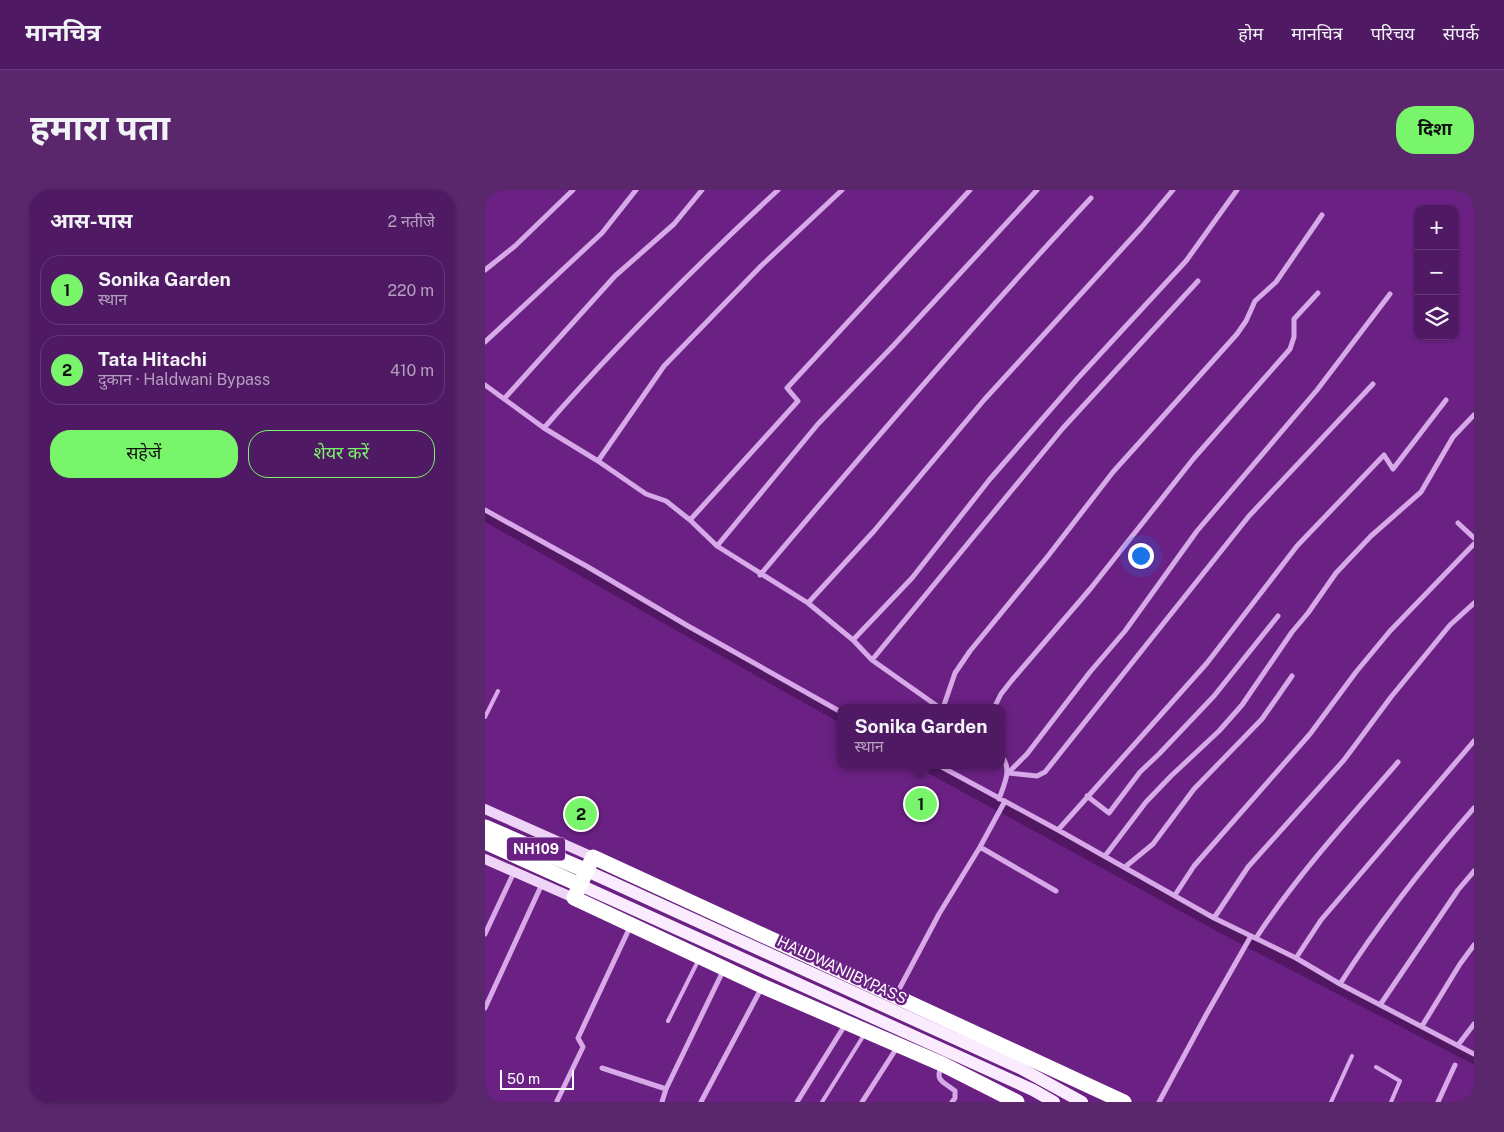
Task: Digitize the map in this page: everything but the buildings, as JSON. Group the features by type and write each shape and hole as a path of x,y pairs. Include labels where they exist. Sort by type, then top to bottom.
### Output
{"highway":[{"name":"NH109","path":"485,827 590,864"},
{"name":"NH109","path":"485,842 577,892"},
{"path":"1017,1102 942,1064 763,986 631,925 577,892 590,864 896,995 1124,1102"},
{"path":"1103,1092 1115,1102"}],"main road":[{"name":"HALDWANI BYPASS","path":"590,864 1022,1069 1082,1102"},
{"name":"HALDWANI BYPASS","path":"577,892 1033,1090 1054,1102"}],"street":[{"path":"485,270 515,246 573,190"},
{"path":"485,342 602,232 636,190"},
{"path":"504,399 609,283 675,224 703,190"},
{"path":"544,428 580,387 674,290 779,190"},
{"path":"598,461 664,366 761,266 842,190"},
{"path":"690,520 798,401 787,388 970,190"},
{"path":"717,546 818,424 1037,190"},
{"path":"808,604 874,531 984,400 1141,228 1173,190"},
{"path":"853,640 912,578 985,485 1078,378 1186,261 1237,190"},
{"path":"761,575 946,359 1091,198"},
{"path":"943,704 955,673 970,650 1048,556 1113,472 1237,334 1246,321 1255,301 1276,282 1322,215"},
{"path":"872,660 1063,428 1198,281"},
{"path":"996,704 1012,680 1091,588 1194,458 1290,349 1294,337 1294,319 1318,293"},
{"path":"1008,773 1027,754 1090,672 1125,631 1197,531 1317,390 1390,294"},
{"path":"1008,773 1037,776 1045,772 1249,516 1373,384"},
{"path":"485,385 544,428 647,494 665,501 690,520 717,546 808,604 853,640 872,660 936,704"},
{"path":"1058,830 1207,663 1297,546 1384,455 1393,469 1446,400"},
{"path":"1105,856 1146,802 1219,731 1242,705 1292,632 1336,573 1371,536 1421,492 1453,437 1474,415"},
{"path":"485,510 837,710"},
{"path":"1458,524 1474,538"},
{"path":"1175,895 1194,866 1310,734 1384,638 1474,544"},
{"path":"1214,918 1248,867 1344,760 1391,698 1450,626 1474,603"},
{"path":"1087,796 1109,813 1141,772 1213,696 1278,616"},
{"path":"1125,867 1153,844 1194,789 1262,719 1292,676"},
{"path":"1295,958 1321,920 1474,741"},
{"path":"896,995 939,914 980,847 1001,804 1008,773 1005,760"},
{"path":"1159,1102 1206,1016 1251,940 1328,843 1399,762"},
{"path":"944,769 1001,804 1058,830 1251,940 1295,958 1340,984 1474,1054"},
{"path":"1340,984 1368,940 1421,869 1474,808"},
{"path":"485,809 590,864"},
{"path":"980,847 1056,891"},
{"path":"485,859 542,884 577,892"},
{"path":"1380,1005 1458,890 1474,871"},
{"path":"485,934 514,872"},
{"path":"485,1008 542,884"},
{"path":"557,1101 583,1047 578,1038 631,925"},
{"path":"1422,1026 1460,964 1474,945"},
{"path":"662,1102 666,1089 724,968"},
{"path":"701,1102 763,986"},
{"path":"797,1102 847,1022"},
{"path":"1459,1045 1474,1024"},
{"path":"862,1102 898,1045"},
{"path":"942,1064 938,1076 939,1079 955,1091 955,1098 952,1102"},
{"path":"1438,1102 1455,1065"},
{"path":"602,1068 666,1089"}],"lane":[{"path":"485,717 498,691"},
{"path":"668,1021 700,957"},
{"path":"822,1102 867,1031"},
{"path":"1331,1102 1352,1056"},
{"path":"1376,1067 1399,1081 1391,1102"}],"waterway":[{"path":"485,516 837,716"},
{"path":"931,769 1242,939 1474,1059"}],"place":[{"name":"Sonika Garden","path":"921,804"},
{"name":"Tata Hitachi","path":"581,814"}]}
